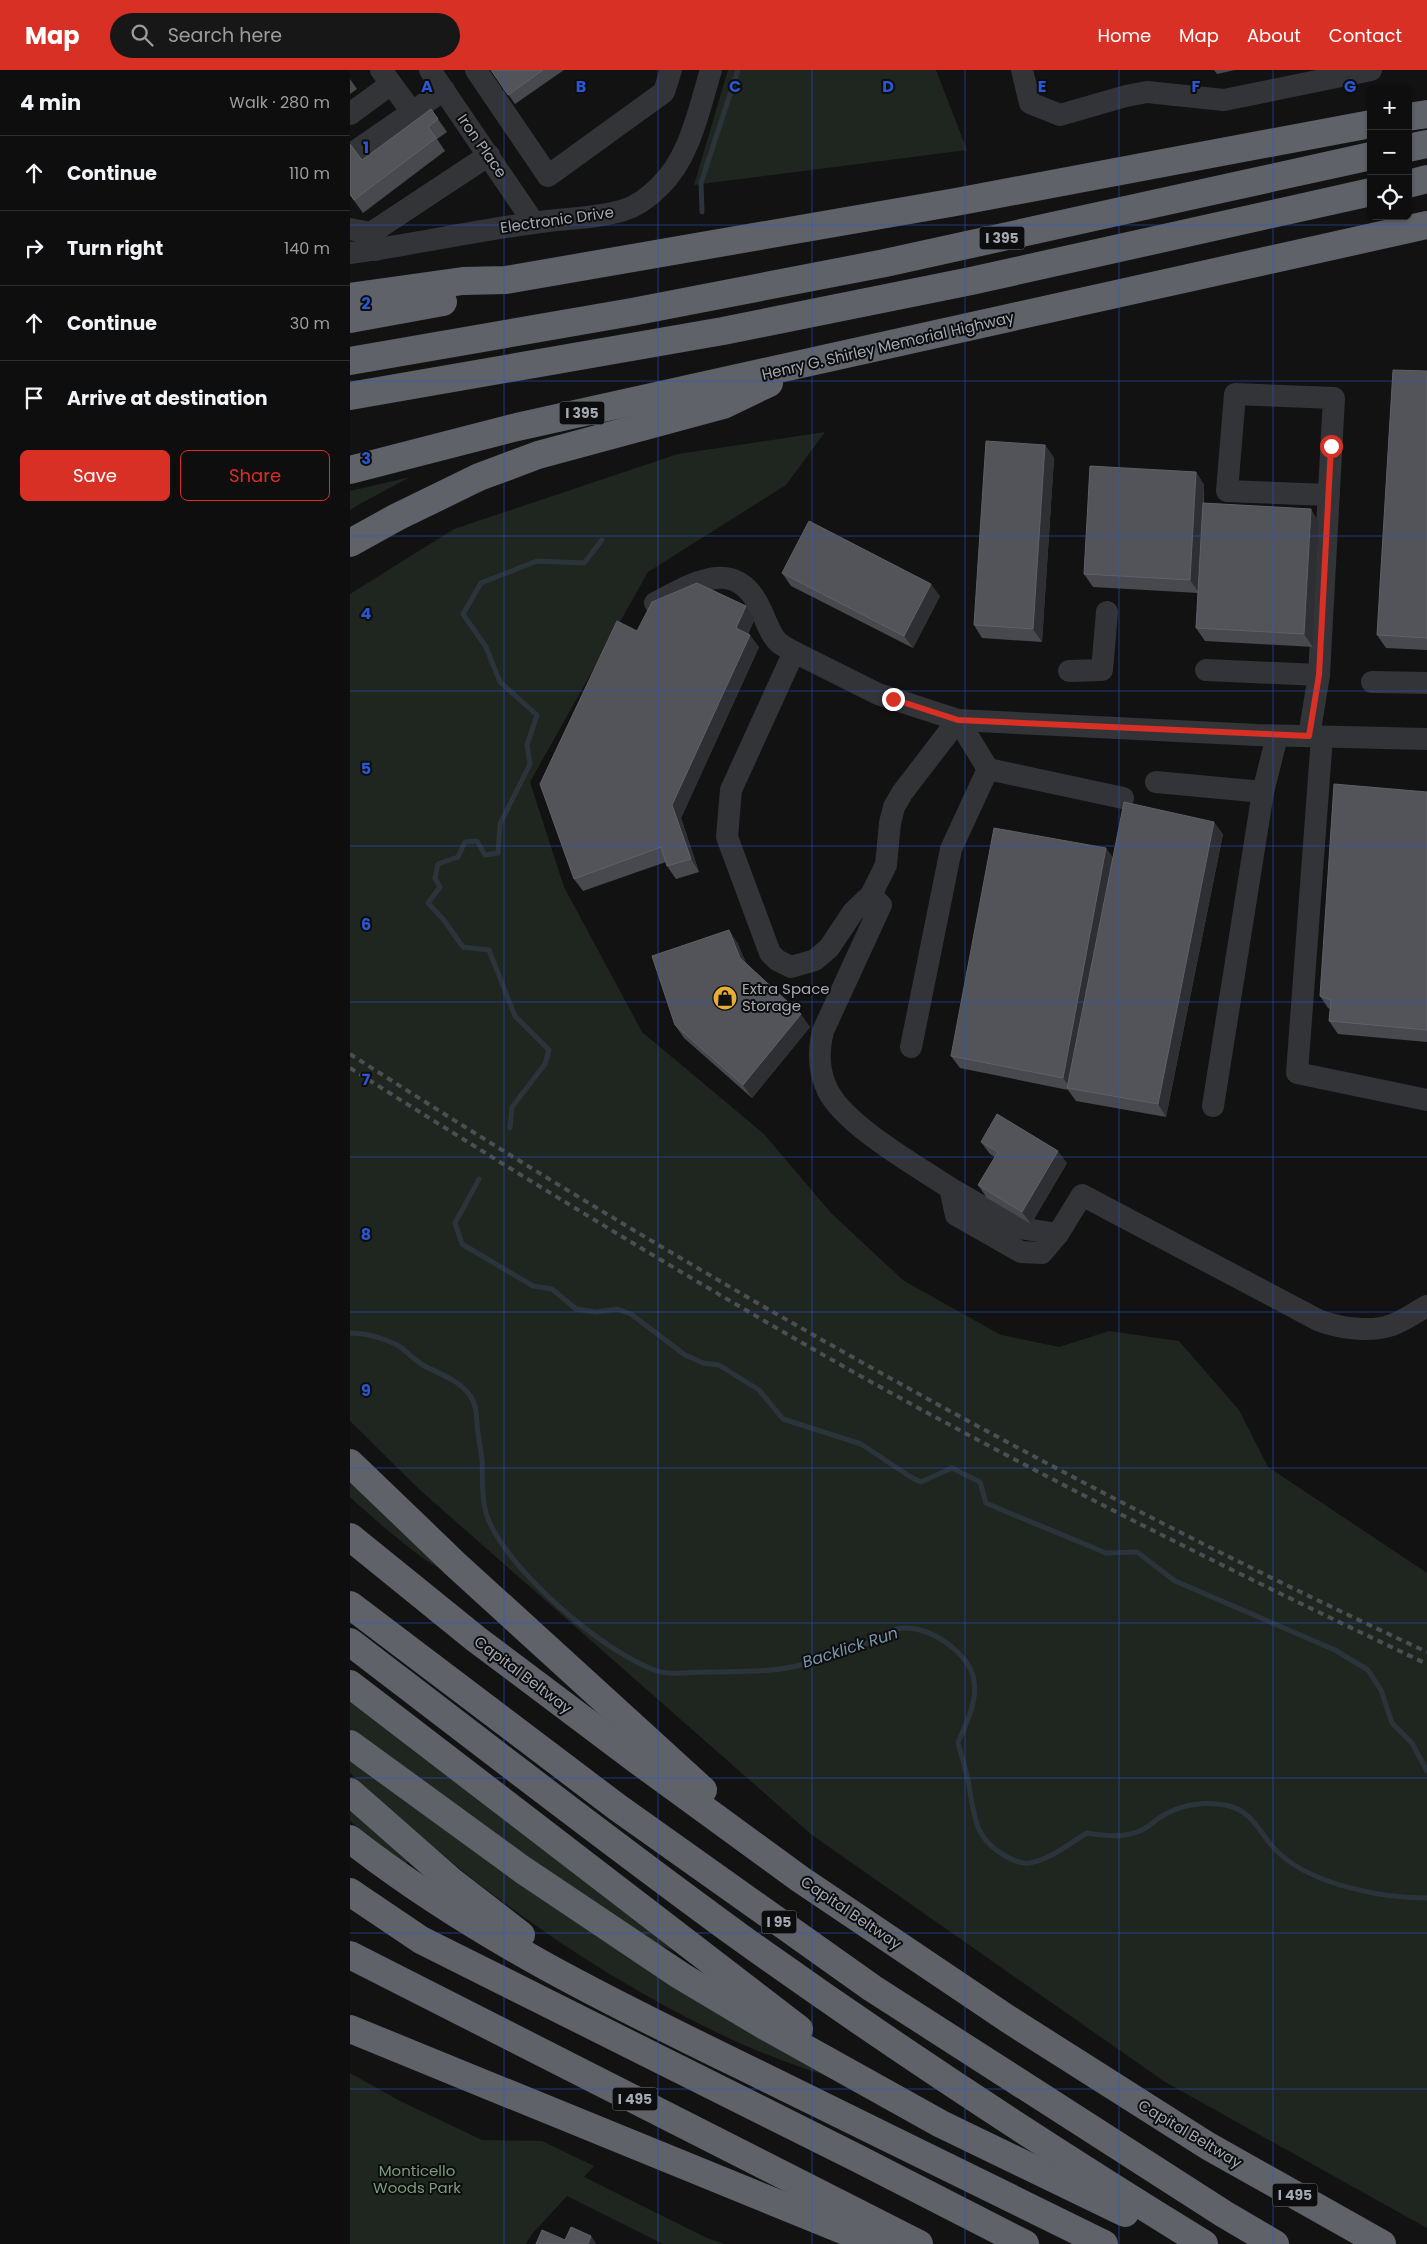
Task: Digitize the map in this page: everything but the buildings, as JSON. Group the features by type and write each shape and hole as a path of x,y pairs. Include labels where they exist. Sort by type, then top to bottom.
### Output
{"highway":[{"path":"1412,116 1427,114"},
{"path":"350,297 463,281 506,280 956,202 1367,125"},
{"path":"1412,147 1427,144"},
{"name":"I 395","path":"350,361 632,312 885,263 1367,157"},
{"path":"1412,183 1427,179"},
{"path":"351,396 723,331 980,279 1367,193"},
{"name":"Henry G. Shirley Memorial Highway","path":"350,470 517,427 1427,225"},
{"path":"350,319 463,298 506,280"},
{"path":"350,543 479,477 538,455 723,405 815,362"},
{"path":"350,532 385,514 452,490"},
{"path":"350,1463 454,1564 800,1879"},
{"name":"Capital Beltway","path":"350,1537 476,1639 636,1760 800,1879 1008,2019 1208,2146 1382,2244"},
{"name":"I 95","path":"350,1605 617,1807 872,1988 1224,2214 1275,2244"},
{"path":"350,1642 578,1818 741,1938 949,2083 1204,2244"},
{"path":"350,1684 794,2025 891,2096"},
{"path":"350,1744 522,1870 599,1923 765,2026 941,2124 1189,2244"},
{"path":"350,1792 432,1864 513,1930 608,1992 709,2050"},
{"path":"350,1839 387,1868 461,1918 554,1971 709,2050 1104,2244"},
{"path":"350,1892 421,1940 1025,2244"},
{"name":"I 495","path":"350,1955 919,2244"},
{"path":"350,2029 876,2244"}],"street":[{"name":"Iron Place","path":"430,70 534,222"},
{"path":"476,70 548,176 664,92 672,70"},
{"name":"Electronic Drive","path":"350,253 366,237 534,222 617,212 626,209 654,192 677,165 687,144 710,70"},
{"path":"1022,70 1030,103 1060,115 1126,96 1147,92 1224,100 1371,70"},
{"path":"350,114 386,77 412,112"},
{"path":"357,150 444,90"},
{"path":"366,237 489,155"},
{"path":"1329,495 1227,491 1235,394 1334,398 1329,495 1319,675 1315,737 1297,1073 1427,1100"},
{"path":"655,603 699,580 713,576 724,577 738,582 750,591 777,642 878,694 958,720 1277,736 1427,739"},
{"path":"1069,671 1102,670 1107,612"},
{"path":"794,652 731,790 727,837 770,953 777,960 792,967 815,960 829,948 854,912 871,896 886,865 890,823 894,807 902,793 958,720"},
{"path":"1206,670 1319,675"},
{"path":"1372,682 1427,683"},
{"path":"958,720 988,769 1123,798"},
{"path":"1213,1106 1263,792 1277,736"},
{"path":"911,1047 952,849 988,769"},
{"path":"1156,782 1263,792"},
{"path":"871,896 881,905 823,1031 819,1047 821,1071 833,1099 848,1115 881,1142 950,1188 956,1215 1021,1252 1042,1253 1058,1234 1082,1195 1332,1326 1363,1328 1391,1325 1427,1306"}],"green space":[{"path":"728,70 936,70 967,150 694,185"},
{"path":"825,432 786,485 648,572 530,782 564,887 642,1032 764,1134 831,1213 904,1281 1001,1335 1059,1347 1109,1331 1179,1341 1239,1410 1268,1467 1427,1573 1427,2228 1165,2082 812,1835 420,1490 350,1421 350,594 454,529 678,454"},
{"path":"410,477 358,505 350,510 350,491"},
{"path":"350,1474 441,1568 410,1548 350,1497"},
{"path":"350,1698 674,1948 673,1950 645,1937 620,1921 350,1729"},
{"path":"350,1758 832,2078 772,2057 737,2042 684,2016 581,1956 485,1888 393,1813 350,1773"},
{"path":"350,1809 408,1861 406,1864 350,1821"},
{"name":"Monticello Woods Park","path":"350,2073 398,2100 482,2140 542,2141 594,2166 584,2177 707,2238 724,2244 663,2244 567,2196 532,2234 526,2244 350,2244"}],"waterway":[{"path":"702,212 701,183 738,70"},
{"path":"510,1128 512,1107 545,1064 549,1050 515,1016 489,950 463,947 443,919 428,903 440,887 435,878 438,864 458,857 465,842 477,841 485,855 498,853 500,824 530,764 527,745 537,715 500,682 486,647 463,614 481,583 537,561 584,563 602,540"},
{"path":"479,1179 455,1223 462,1244 533,1286 552,1289 576,1309 596,1312 617,1309 631,1314 685,1355 703,1363 719,1365 759,1390 783,1419 861,1444 921,1482 952,1468 980,1482 986,1503 1106,1553 1137,1552 1175,1581 1335,1650 1368,1670 1381,1690 1392,1723 1412,1743 1427,1771"},
{"name":"Backlick Run","path":"350,1333 377,1337 402,1348 420,1363 459,1384 469,1394 474,1403 476,1413 482,1460 484,1505 488,1519 500,1540 536,1585 559,1607 632,1660 654,1670 667,1673 771,1670 796,1666 853,1649 893,1630 908,1628 919,1630 931,1634 953,1648 969,1666 973,1676 973,1702 958,1742 978,1828 988,1843 1010,1858 1023,1863 1037,1861 1052,1855 1087,1833 1107,1836 1127,1835 1143,1830 1159,1818 1182,1807 1216,1804 1235,1808 1244,1813 1280,1854 1294,1865 1311,1874 1349,1888 1390,1895 1427,1898"}],"railway":[{"path":"350,1054 611,1217 878,1371 1150,1517 1288,1586 1427,1652"},
{"path":"350,1068 597,1222 848,1369 991,1447 1135,1521 1280,1594 1427,1664"}],"place":[{"name":"Extra Space Storage","path":"725,998"}],"route":[{"path":"893,699 958,720 1256,736 1309,736 1319,675 1331,446"}]}
